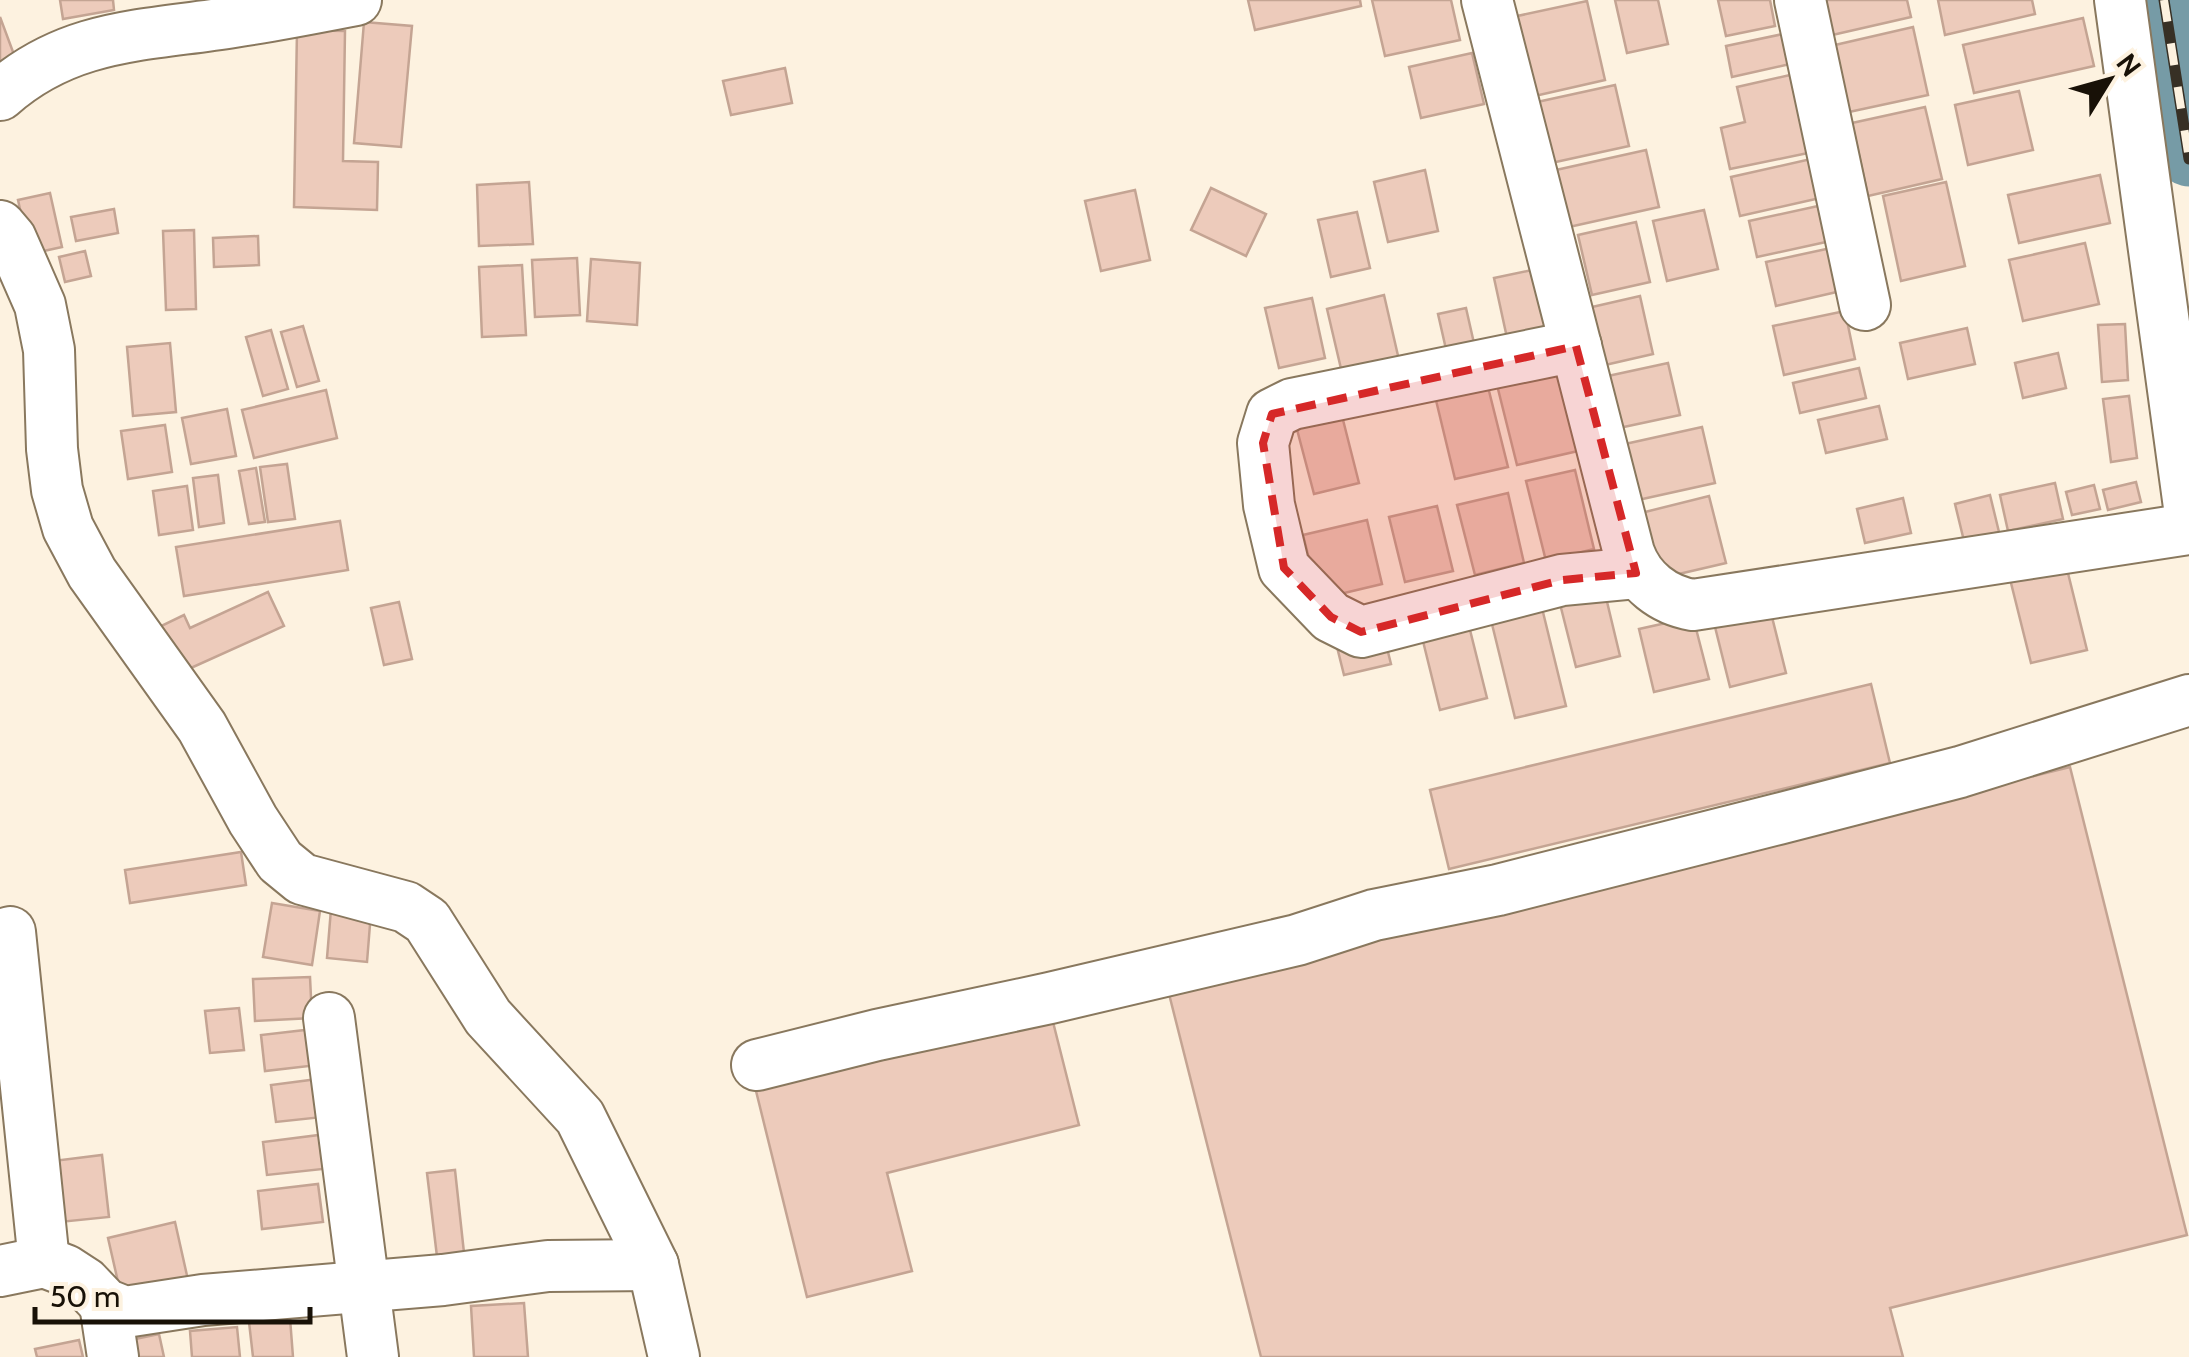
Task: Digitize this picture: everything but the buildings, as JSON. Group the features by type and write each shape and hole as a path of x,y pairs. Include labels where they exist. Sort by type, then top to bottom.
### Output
{"street":[{"path":"0,94 48,59 97,42 135,18 356,0"},
{"path":"1487,0 1636,572 1664,596 1693,605 2189,529"},
{"path":"1800,0 1865,305"},
{"path":"2120,0 2189,507"},
{"path":"0,226 11,240 40,305 48,350 57,490 68,528 92,572 202,726 280,862 302,880 406,907 427,921 488,1017 580,1117 653,1265 674,1357"},
{"path":"1576,346 1292,404 1272,414 1263,443 1269,505 1284,568 1330,617 1361,632 1562,580 1636,572"},
{"path":"758,1066 877,1035 1296,940 1374,916 1498,890 1924,782 2189,700"},
{"path":"10,932 22,1266 75,1276 105,1304 125,1312 203,1300 444,1280 548,1266 653,1265"},
{"path":"329,1018 372,1357"},
{"path":"105,1304 113,1357"}],"highlighted area":[{"path":"1576,346 1636,573 1562,580 1361,632 1331,617 1284,568 1263,443 1272,414"}],"waterway":[{"path":"2165,0 2189,154"}],"railway":[{"path":"2164,0 2189,159"}]}
